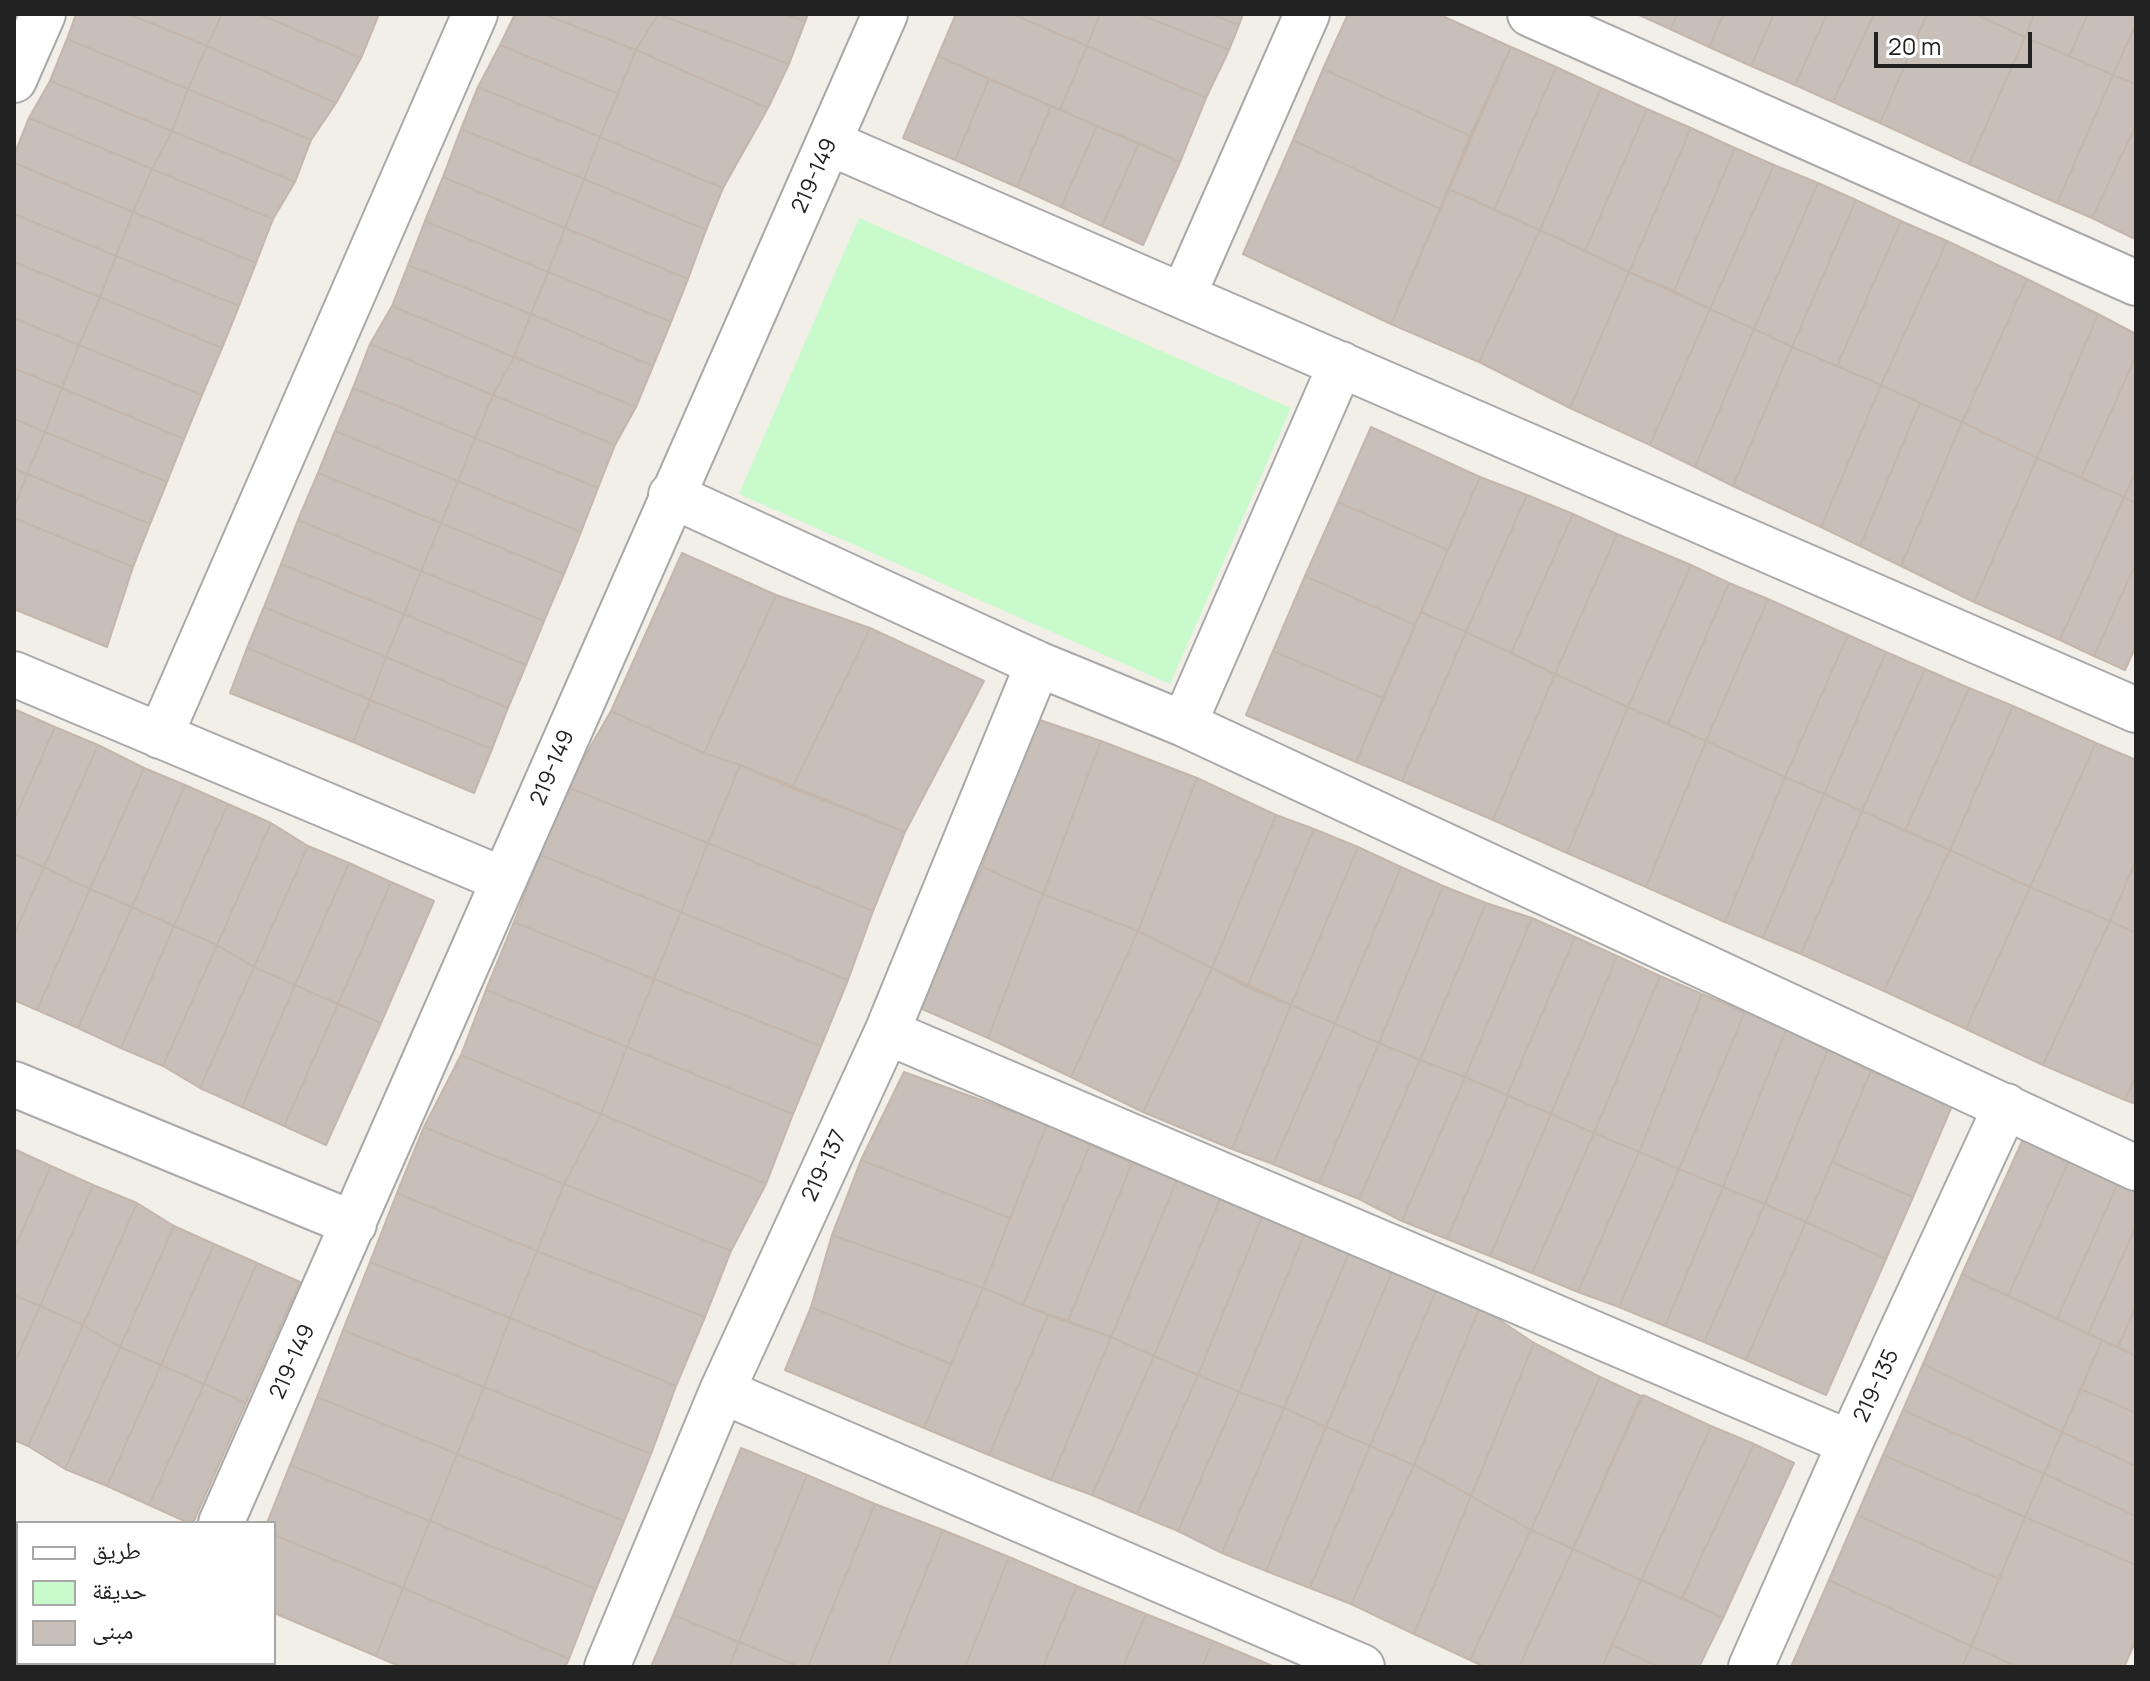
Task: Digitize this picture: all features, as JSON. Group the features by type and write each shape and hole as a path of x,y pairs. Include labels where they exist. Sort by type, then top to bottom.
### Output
{"street":[{"path":"14,80 43,14"},
{"path":"160,736 475,14"},
{"name":"219-149","path":"222,1521 885,14"},
{"path":"1183,296 1307,14"},
{"path":"1530,14 2136,283"},
{"path":"830,143 2136,710"},
{"path":"1184,724 1341,364"},
{"path":"671,495 1038,664 1184,724 2136,1168"},
{"name":"219-137","path":"607,1667 722,1391 887,1032 1038,664"},
{"path":"14,674 504,880"},
{"path":"887,1032 1850,1443"},
{"path":"14,1084 354,1224"},
{"name":"219-135","path":"1751,1667 1850,1443 2006,1106"},
{"path":"722,1391 1362,1667"}],"green space":[{"path":"859,218 1291,408 1170,684 739,494"}],"building":[{"path":"76,14 129,14 207,46 188,89 67,39"},
{"path":"129,14 222,14 207,46"},
{"path":"222,14 259,14 361,58 336,103 207,46"},
{"path":"259,14 379,14 361,58"},
{"path":"515,14 543,14 636,50 618,94 500,45"},
{"path":"543,14 658,14 636,50"},
{"path":"658,14 786,14 805,22 789,64"},
{"path":"658,14 789,64 768,108 636,50"},
{"path":"786,14 808,14 805,22"},
{"path":"956,14 1012,14 1087,46 1060,110 938,56"},
{"path":"1012,14 1100,14 1087,46"},
{"path":"1100,14 1139,14 1229,50 1206,98 1087,46"},
{"path":"1139,14 1211,14 1239,25 1229,50"},
{"path":"1211,14 1243,14 1239,25"},
{"path":"1348,14 1438,14 1511,47 1470,136 1323,69"},
{"path":"1637,14 1678,14 1670,29"},
{"path":"1678,14 1724,14 1709,47 1670,29"},
{"path":"1724,14 1774,14 1751,66 1709,47"},
{"path":"1774,14 1827,14 1795,85 1751,66"},
{"path":"1827,14 1874,14 1833,102 1795,85"},
{"path":"1874,14 1927,14 1880,123 1833,102"},
{"path":"1927,14 1975,14 2025,37 1969,164 1880,123"},
{"path":"1980,14 2034,14 2025,37"},
{"path":"2034,14 2088,14 2069,56 2025,37"},
{"path":"2088,14 2136,14 2136,24 2113,75 2069,56"},
{"path":"2136,24 2136,84 2113,75"},
{"path":"2025,37 2113,75 2057,203 1969,164"},
{"path":"67,39 188,89 172,131 50,81"},
{"path":"500,45 618,94 600,137 478,87"},
{"path":"207,46 336,103 311,140 188,89"},
{"path":"1087,46 1206,98 1180,162 1060,110"},
{"path":"1511,47 1556,67 1494,210 1449,189"},
{"path":"636,50 768,108 723,188 600,137"},
{"path":"938,56 989,79 955,160 903,138"},
{"path":"1556,67 1601,88 1540,230 1494,210"},
{"path":"1323,69 1470,136 1440,209 1293,140"},
{"path":"2113,75 2136,84 2136,125 2092,218 2057,203"},
{"path":"989,79 1051,106 1017,187 955,160"},
{"path":"50,81 172,131 152,169 29,118"},
{"path":"478,87 600,137 584,179 461,129"},
{"path":"1601,88 1647,109 1585,251 1540,230"},
{"path":"188,89 311,140 295,182 172,131"},
{"path":"1051,106 1097,126 1061,207 1017,187"},
{"path":"1647,109 1691,128 1629,272 1585,251"},
{"path":"29,118 152,169 133,212 14,163 14,155"},
{"path":"2136,125 2136,232 2133,238 2092,218"},
{"path":"1097,126 1139,143 1102,226 1061,207"},
{"path":"1691,128 1735,148 1674,291 1629,272"},
{"path":"461,129 584,179 565,228 443,177"},
{"path":"172,131 295,182 273,219 152,169"},
{"path":"600,137 723,188 706,230 584,179"},
{"path":"1293,140 1440,209 1391,324 1243,254"},
{"path":"1139,143 1180,162 1143,245 1102,226"},
{"path":"1735,148 1774,165 1710,309 1674,291"},
{"path":"14,163 133,212 116,256 14,214"},
{"path":"1774,165 1818,183 1754,329 1710,309"},
{"path":"152,169 273,219 256,263 133,212"},
{"path":"443,177 565,228 548,272 425,221"},
{"path":"584,179 706,230 688,279 565,228"},
{"path":"1818,183 1856,200 1792,347 1754,329"},
{"path":"1449,189 1540,230 1479,362 1391,324"},
{"path":"1856,200 1901,221 1837,366 1792,347"},
{"path":"133,212 256,263 239,306 116,256"},
{"path":"14,214 116,256 100,297 14,262"},
{"path":"425,221 548,272 531,314 408,265"},
{"path":"1901,221 1947,241 1881,385 1837,366"},
{"path":"565,228 688,279 671,322 548,272"},
{"path":"1540,230 1629,272 1570,408 1479,362"},
{"path":"1947,241 2027,279 1962,422 1881,385"},
{"path":"116,256 239,306 222,348 100,297"},
{"path":"14,262 100,297 79,345 14,318"},
{"path":"408,265 531,314 514,357 392,306"},
{"path":"548,272 671,322 653,366 531,314"},
{"path":"1629,272 1710,309 1650,445 1570,408"},
{"path":"2027,279 2098,314 2037,458 1962,422"},
{"path":"100,297 222,348 202,395 79,345"},
{"path":"392,306 514,357 493,395 370,344"},
{"path":"1710,309 1754,329 1695,467 1650,445"},
{"path":"531,314 653,366 636,407 514,357"},
{"path":"2098,314 2136,334 2136,356 2081,478 2037,458"},
{"path":"14,318 79,345 62,388 14,368"},
{"path":"1754,329 1792,347 1733,486 1695,467"},
{"path":"370,344 493,395 475,438 353,388"},
{"path":"79,345 202,395 184,439 62,388"},
{"path":"1792,347 1881,385 1821,527 1733,486"},
{"path":"2136,356 2136,471 2124,497 2081,478"},
{"path":"514,357 636,407 615,445 493,395"},
{"path":"14,368 62,388 45,432 14,419"},
{"path":"1881,385 1920,403 1860,546 1821,527"},
{"path":"62,388 184,439 167,482 45,432"},
{"path":"353,388 475,438 458,481 335,431"},
{"path":"493,395 615,445 598,488 475,438"},
{"path":"1920,403 1962,422 1901,566 1860,546"},
{"path":"14,419 45,432 27,474 14,468"},
{"path":"1962,422 2037,458 1974,602 1901,566"},
{"path":"1371,427 1480,477 1448,550 1338,502"},
{"path":"335,431 458,481 441,523 318,473"},
{"path":"45,432 167,482 150,524 27,474"},
{"path":"475,438 598,488 581,532 458,481"},
{"path":"2037,458 2124,497 2060,640 1974,602"},
{"path":"14,468 27,474 14,508"},
{"path":"2136,471 2136,503 2124,497"},
{"path":"318,473 441,523 421,571 298,520"},
{"path":"27,474 150,524 133,567 14,518 14,508"},
{"path":"1480,477 1527,495 1466,632 1421,612"},
{"path":"458,481 581,532 564,574 441,523"},
{"path":"1527,495 1573,514 1511,653 1466,632"},
{"path":"2124,497 2136,503 2136,563 2094,656 2060,640"},
{"path":"1338,502 1448,550 1415,625 1305,576"},
{"path":"1573,514 1617,534 1555,674 1511,653"},
{"path":"14,518 133,567 107,647 14,609"},
{"path":"298,520 421,571 404,614 281,564"},
{"path":"441,523 564,574 544,621 421,571"},
{"path":"1617,534 1691,565 1628,707 1555,674"},
{"path":"682,553 776,595 704,753 611,711"},
{"path":"2136,563 2136,646 2125,670 2094,656"},
{"path":"281,564 404,614 386,657 264,607"},
{"path":"1691,565 1729,583 1668,724 1628,707"},
{"path":"421,571 544,621 526,665 404,614"},
{"path":"1305,576 1415,625 1383,698 1273,651"},
{"path":"1729,583 1768,599 1706,741 1668,724"},
{"path":"776,595 870,628 792,788 704,753"},
{"path":"1768,599 1848,635 1785,777 1706,741"},
{"path":"264,607 386,657 370,700 247,648"},
{"path":"1421,612 1466,632 1402,781 1356,762"},
{"path":"404,614 526,665 508,708 386,657"},
{"path":"870,628 984,681 905,832 792,788"},
{"path":"1466,632 1555,674 1493,820 1402,781"},
{"path":"1848,635 1886,652 1824,794 1785,777"},
{"path":"247,648 370,700 353,742 230,693"},
{"path":"1273,651 1383,698 1356,762 1246,715"},
{"path":"1886,652 1925,669 1862,811 1824,794"},
{"path":"386,657 508,708 492,749 370,700"},
{"path":"1925,669 1969,688 1905,831 1862,811"},
{"path":"1555,674 1628,707 1567,853 1493,820"},
{"path":"1969,688 2013,706 1950,850 1905,831"},
{"path":"370,700 492,749 474,793 353,742"},
{"path":"2013,706 2096,743 2030,887 1950,850"},
{"path":"1628,707 1706,741 1646,887 1567,853"},
{"path":"14,709 55,727 14,820"},
{"path":"611,711 704,753 740,765 708,843 567,787"},
{"path":"1034,718 1101,741 1043,894 982,867"},
{"path":"55,727 98,745 44,867 14,854 14,820"},
{"path":"1101,741 1197,778 1138,931 1043,894"},
{"path":"1706,741 1785,777 1725,922 1646,887"},
{"path":"2096,743 2136,760 2136,860 2110,921 2030,887"},
{"path":"98,745 144,768 90,889 44,867"},
{"path":"740,765 905,832 873,911 708,843"},
{"path":"144,768 185,785 132,907 90,889"},
{"path":"1785,777 1824,794 1763,938 1725,922"},
{"path":"1197,778 1276,815 1212,968 1138,931"},
{"path":"185,785 228,804 174,926 132,907"},
{"path":"567,787 708,843 681,912 540,855"},
{"path":"1824,794 1862,811 1801,954 1763,938"},
{"path":"228,804 271,823 217,945 174,926"},
{"path":"1862,811 1950,850 1884,991 1801,954"},
{"path":"1276,815 1314,829 1247,987 1212,968"},
{"path":"271,823 308,846 254,967 217,945"},
{"path":"1314,829 1358,847 1291,1005 1247,987"},
{"path":"708,843 873,911 848,980 681,912"},
{"path":"308,846 349,863 295,985 254,967"},
{"path":"1358,847 1401,867 1335,1024 1291,1005"},
{"path":"1950,850 2030,887 1966,1029 1884,991"},
{"path":"14,854 44,867 14,935"},
{"path":"540,855 681,912 654,979 514,922"},
{"path":"2136,860 2136,933 2110,921"},
{"path":"349,863 391,882 338,1004 295,985"},
{"path":"44,867 90,889 37,1010 14,1000 14,935"},
{"path":"982,867 1043,894 988,1038 918,1007"},
{"path":"1401,867 1443,886 1379,1043 1335,1024"},
{"path":"391,882 434,901 381,1023 338,1004"},
{"path":"1443,886 1486,903 1420,1060 1379,1043"},
{"path":"2030,887 2110,921 2043,1065 1966,1029"},
{"path":"90,889 132,907 78,1028 37,1010"},
{"path":"1043,894 1138,931 1071,1077 988,1038"},
{"path":"1486,903 1532,918 1465,1077 1420,1060"},
{"path":"132,907 174,926 121,1048 78,1028"},
{"path":"681,912 848,980 821,1046 654,979"},
{"path":"1532,918 1575,937 1507,1095 1465,1077"},
{"path":"2110,921 2136,933 2136,1075 2125,1100 2043,1065"},
{"path":"514,922 654,979 627,1047 486,990"},
{"path":"174,926 217,945 163,1066 121,1048"},
{"path":"1138,931 1212,968 1143,1112 1071,1077"},
{"path":"1575,937 1617,956 1551,1114 1507,1095"},
{"path":"217,945 254,967 200,1088 163,1066"},
{"path":"1617,956 1660,976 1594,1133 1551,1114"},
{"path":"254,967 295,985 242,1107 200,1088"},
{"path":"1212,968 1291,1005 1232,1149 1143,1112"},
{"path":"1660,976 1702,994 1639,1152 1594,1133"},
{"path":"654,979 821,1046 793,1114 627,1047"},
{"path":"295,985 338,1004 284,1126 242,1107"},
{"path":"486,990 627,1047 601,1114 461,1055"},
{"path":"1702,994 1745,1012 1679,1169 1639,1152"},
{"path":"338,1004 381,1023 326,1145 284,1126"},
{"path":"1291,1005 1335,1024 1273,1164 1232,1149"},
{"path":"1745,1012 1786,1030 1723,1187 1679,1169"},
{"path":"1335,1024 1379,1043 1319,1183 1273,1164"},
{"path":"1786,1030 1828,1049 1765,1204 1723,1187"},
{"path":"1379,1043 1420,1060 1359,1199 1319,1183"},
{"path":"627,1047 793,1114 766,1184 601,1114"},
{"path":"1828,1049 1871,1071 1806,1222 1765,1204"},
{"path":"461,1055 601,1114 564,1184 424,1127"},
{"path":"1420,1060 1465,1077 1402,1221 1359,1199"},
{"path":"1871,1071 1952,1106 1913,1197 1832,1162"},
{"path":"904,1072 1047,1124 1010,1218 861,1160"},
{"path":"2136,1075 2136,1104 2125,1100"},
{"path":"1465,1077 1508,1096 1447,1239 1402,1221"},
{"path":"1508,1096 1551,1114 1490,1256 1447,1239"},
{"path":"601,1114 766,1184 731,1251 564,1184"},
{"path":"1551,1114 1594,1133 1532,1273 1490,1256"},
{"path":"1047,1124 1090,1145 1023,1305 983,1288"},
{"path":"424,1127 564,1184 537,1251 397,1193"},
{"path":"1594,1133 1639,1152 1578,1292 1532,1273"},
{"path":"2024,1137 2070,1158 2008,1296 1962,1274"},
{"path":"1090,1145 1132,1163 1068,1321 1023,1305"},
{"path":"14,1149 51,1166 14,1249"},
{"path":"1639,1152 1679,1169 1619,1307 1578,1292"},
{"path":"2070,1158 2119,1181 2057,1319 2008,1296"},
{"path":"861,1160 1010,1218 983,1288 832,1235"},
{"path":"1832,1162 1913,1197 1886,1259 1806,1222"},
{"path":"1132,1163 1177,1180 1111,1337 1068,1321"},
{"path":"51,1166 93,1185 40,1306 14,1295 14,1249"},
{"path":"1679,1169 1723,1187 1665,1326 1619,1307"},
{"path":"1177,1180 1220,1199 1154,1356 1111,1337"},
{"path":"2119,1181 2136,1188 2136,1226 2088,1334 2057,1319"},
{"path":"564,1184 731,1251 705,1317 537,1251"},
{"path":"93,1185 137,1203 83,1325 40,1306"},
{"path":"1723,1187 1765,1204 1704,1342 1665,1326"},
{"path":"397,1193 537,1251 510,1318 370,1262"},
{"path":"1220,1199 1262,1217 1198,1375 1154,1356"},
{"path":"137,1203 174,1226 120,1347 83,1325"},
{"path":"1765,1204 1806,1222 1746,1360 1704,1342"},
{"path":"1262,1217 1304,1235 1239,1392 1198,1375"},
{"path":"1806,1222 1886,1259 1826,1395 1746,1360"},
{"path":"174,1226 214,1244 161,1365 120,1347"},
{"path":"2136,1226 2136,1306 2118,1347 2088,1334"},
{"path":"832,1235 983,1288 951,1364 811,1307"},
{"path":"1304,1235 1350,1250 1284,1408 1239,1392"},
{"path":"214,1244 257,1263 204,1384 161,1365"},
{"path":"1350,1250 1393,1269 1326,1427 1284,1408"},
{"path":"537,1251 705,1317 676,1386 510,1318"},
{"path":"370,1262 510,1318 484,1387 343,1330"},
{"path":"257,1263 300,1282 246,1403 204,1384"},
{"path":"1393,1269 1437,1288 1370,1446 1326,1427"},
{"path":"1962,1274 2102,1340 2062,1432 1923,1364"},
{"path":"983,1288 1048,1315 989,1455 924,1428"},
{"path":"1437,1288 1480,1307 1414,1465 1370,1446"},
{"path":"14,1295 40,1306 14,1364"},
{"path":"40,1306 83,1325 28,1446 14,1440 14,1364"},
{"path":"2136,1306 2136,1356 2118,1347"},
{"path":"811,1307 951,1364 924,1428 785,1370"},
{"path":"1480,1307 1534,1343 1471,1496 1414,1465"},
{"path":"1048,1315 1111,1337 1051,1480 989,1455"},
{"path":"510,1318 676,1386 651,1454 484,1387"},
{"path":"83,1325 120,1347 65,1469 28,1446"},
{"path":"343,1330 484,1387 457,1454 317,1397"},
{"path":"1111,1337 1154,1356 1092,1495 1051,1480"},
{"path":"2102,1340 2136,1356 2136,1413 2081,1389"},
{"path":"1534,1343 1600,1377 1531,1530 1471,1496"},
{"path":"120,1347 161,1365 107,1486 65,1469"},
{"path":"1154,1356 1198,1375 1137,1514 1092,1495"},
{"path":"1923,1364 2062,1432 2044,1474 1903,1410"},
{"path":"161,1365 204,1384 149,1505 107,1486"},
{"path":"1198,1375 1239,1392 1178,1531 1137,1514"},
{"path":"1600,1377 1641,1396 1573,1549 1531,1530"},
{"path":"204,1384 246,1403 194,1521 185,1521 149,1505"},
{"path":"484,1387 651,1454 624,1521 457,1454"},
{"path":"2081,1389 2136,1413 2136,1466 2062,1432"},
{"path":"1239,1392 1284,1408 1222,1553 1178,1531"},
{"path":"1643,1395 1711,1426 1641,1580 1573,1549"},
{"path":"317,1397 457,1454 430,1521 290,1465"},
{"path":"1284,1408 1326,1427 1266,1571 1222,1553"},
{"path":"1903,1410 2044,1474 2025,1517 1883,1455"},
{"path":"1711,1426 1754,1444 1682,1598 1641,1580"},
{"path":"1326,1427 1370,1446 1310,1588 1266,1571"},
{"path":"2062,1432 2136,1466 2136,1516 2044,1474"},
{"path":"1754,1444 1794,1463 1723,1618 1682,1598"},
{"path":"1370,1446 1414,1465 1351,1604 1310,1588"},
{"path":"741,1448 807,1475 739,1642 673,1615"},
{"path":"457,1454 624,1521 596,1589 430,1521"},
{"path":"1883,1455 2025,1517 1999,1579 1857,1515"},
{"path":"290,1465 430,1521 403,1588 276,1536 276,1521 268,1521"},
{"path":"1414,1465 1471,1496 1414,1634 1351,1604"},
{"path":"2044,1474 2136,1516 2136,1565 2025,1517"},
{"path":"807,1475 875,1504 808,1667 800,1667 739,1642"},
{"path":"1471,1496 1531,1530 1470,1660 1414,1634"},
{"path":"875,1504 943,1530 887,1667 808,1667"},
{"path":"1857,1515 1999,1579 1971,1646 1829,1580"},
{"path":"2025,1517 2136,1565 2136,1640 2124,1667 2018,1667 1971,1646"},
{"path":"430,1521 596,1589 569,1659 403,1588"},
{"path":"943,1530 1009,1557 965,1667 887,1667"},
{"path":"1531,1530 1573,1549 1519,1667 1485,1667 1470,1660"},
{"path":"276,1536 403,1588 376,1656 276,1614"},
{"path":"1573,1549 1641,1580 1602,1667 1519,1667"},
{"path":"1009,1557 1077,1586 1043,1667 965,1667"},
{"path":"1641,1580 1723,1618 1699,1667 1659,1667 1612,1645"},
{"path":"1829,1580 1971,1646 1962,1667 1791,1667"},
{"path":"1077,1586 1146,1614 1123,1667 1043,1667"},
{"path":"403,1588 569,1659 565,1667 401,1667 376,1656"},
{"path":"14,1610 16,1665 120,1665 120,1667 14,1667"},
{"path":"1146,1614 1213,1641 1202,1667 1123,1667"},
{"path":"673,1615 739,1642 729,1667 651,1667"},
{"path":"1213,1641 1275,1667 1202,1667"},
{"path":"739,1642 800,1667 729,1667"},
{"path":"1612,1645 1659,1667 1602,1667"},
{"path":"1971,1646 2018,1667 1962,1667"}]}
